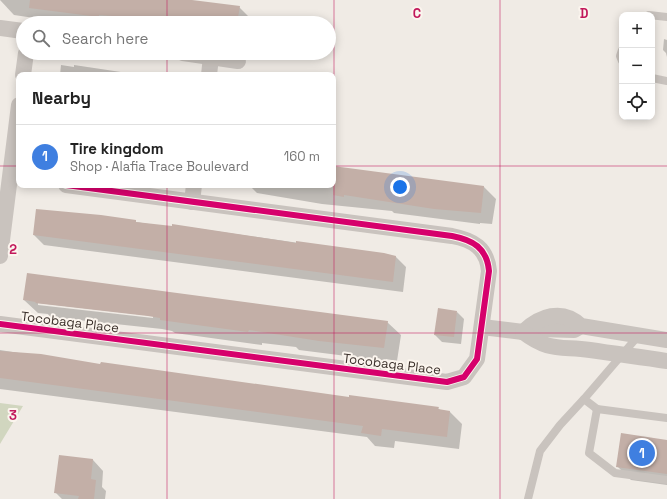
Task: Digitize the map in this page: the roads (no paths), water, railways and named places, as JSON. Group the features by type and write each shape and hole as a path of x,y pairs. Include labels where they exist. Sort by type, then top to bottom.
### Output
{"street":[{"path":"0,28 16,30"},
{"path":"23,72 25,60"},
{"path":"209,72 211,60"},
{"path":"231,60 238,61"},
{"path":"0,256 14,178 16,148"},
{"name":"Tocobaga Place","path":"0,324 447,382 464,376 474,366 479,353 489,271 488,261 480,247 472,241 452,236 88,188"},
{"path":"192,202 194,188"},
{"path":"523,332 541,318 552,315 570,317 581,326 667,340"},
{"path":"482,326 523,332 538,343 556,349 585,350 667,361"}],"lane":[{"path":"655,16 667,17"},
{"path":"655,79 667,81"},
{"path":"528,499 540,451 560,424 584,399 639,335"},
{"path":"584,399 597,409 667,418"},
{"path":"597,409 589,453 615,473 667,480"}],"place":[{"name":"Tire kingdom","path":"642,453"}]}
